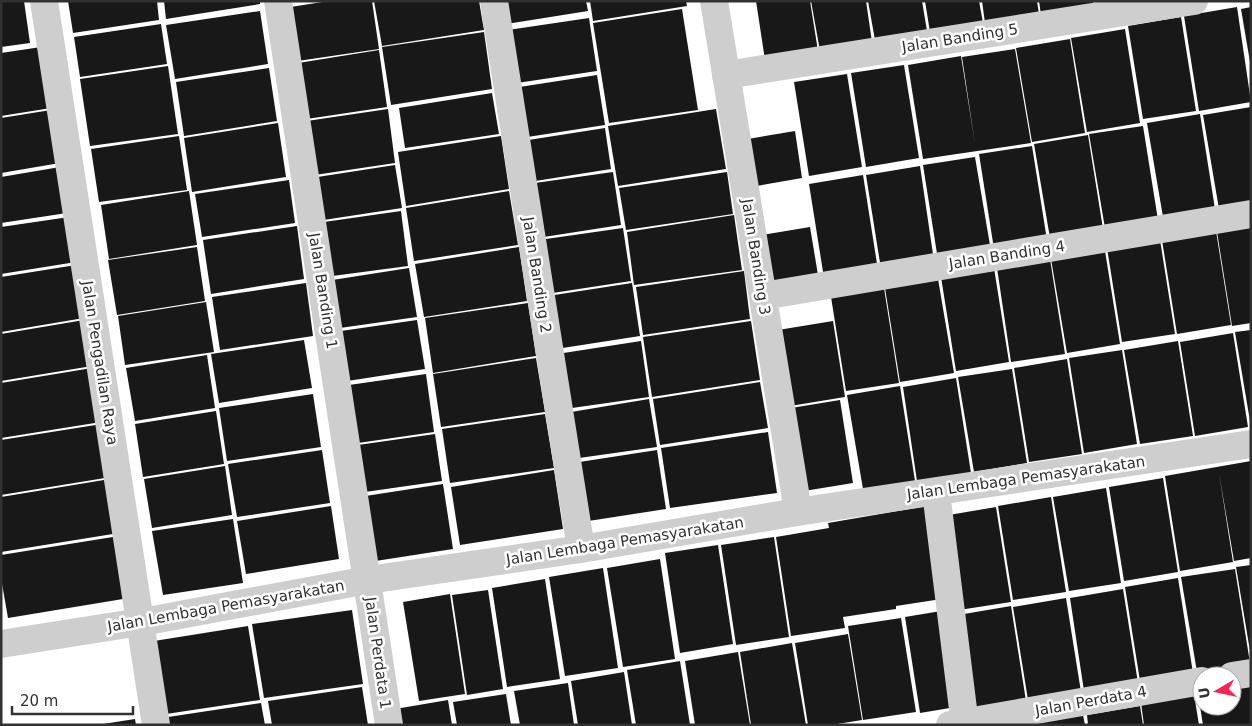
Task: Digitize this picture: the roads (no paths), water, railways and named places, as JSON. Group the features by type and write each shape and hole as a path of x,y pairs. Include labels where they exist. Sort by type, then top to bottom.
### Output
{"street":[{"name":"Jalan Pengadilan Raya","path":"44,1 156,725"},
{"name":"Jalan Banding 1","path":"278,1 368,580"},
{"name":"Jalan Banding 2","path":"494,1 581,549"},
{"name":"Jalan Banding 3","path":"714,1 797,512"},
{"name":"Jalan Banding 5","path":"726,75 1194,1"},
{"name":"Jalan Banding 4","path":"763,296 1251,214"},
{"name":"Jalan Lembaga Pemasyarakatan","path":"1,644 140,622 368,580 581,549 797,512 1251,444"},
{"path":"936,492 960,724"},
{"name":"Jalan Perdata 1","path":"368,580 389,725"},
{"name":"Jalan Perdata 4","path":"960,724 1192,683"}]}
